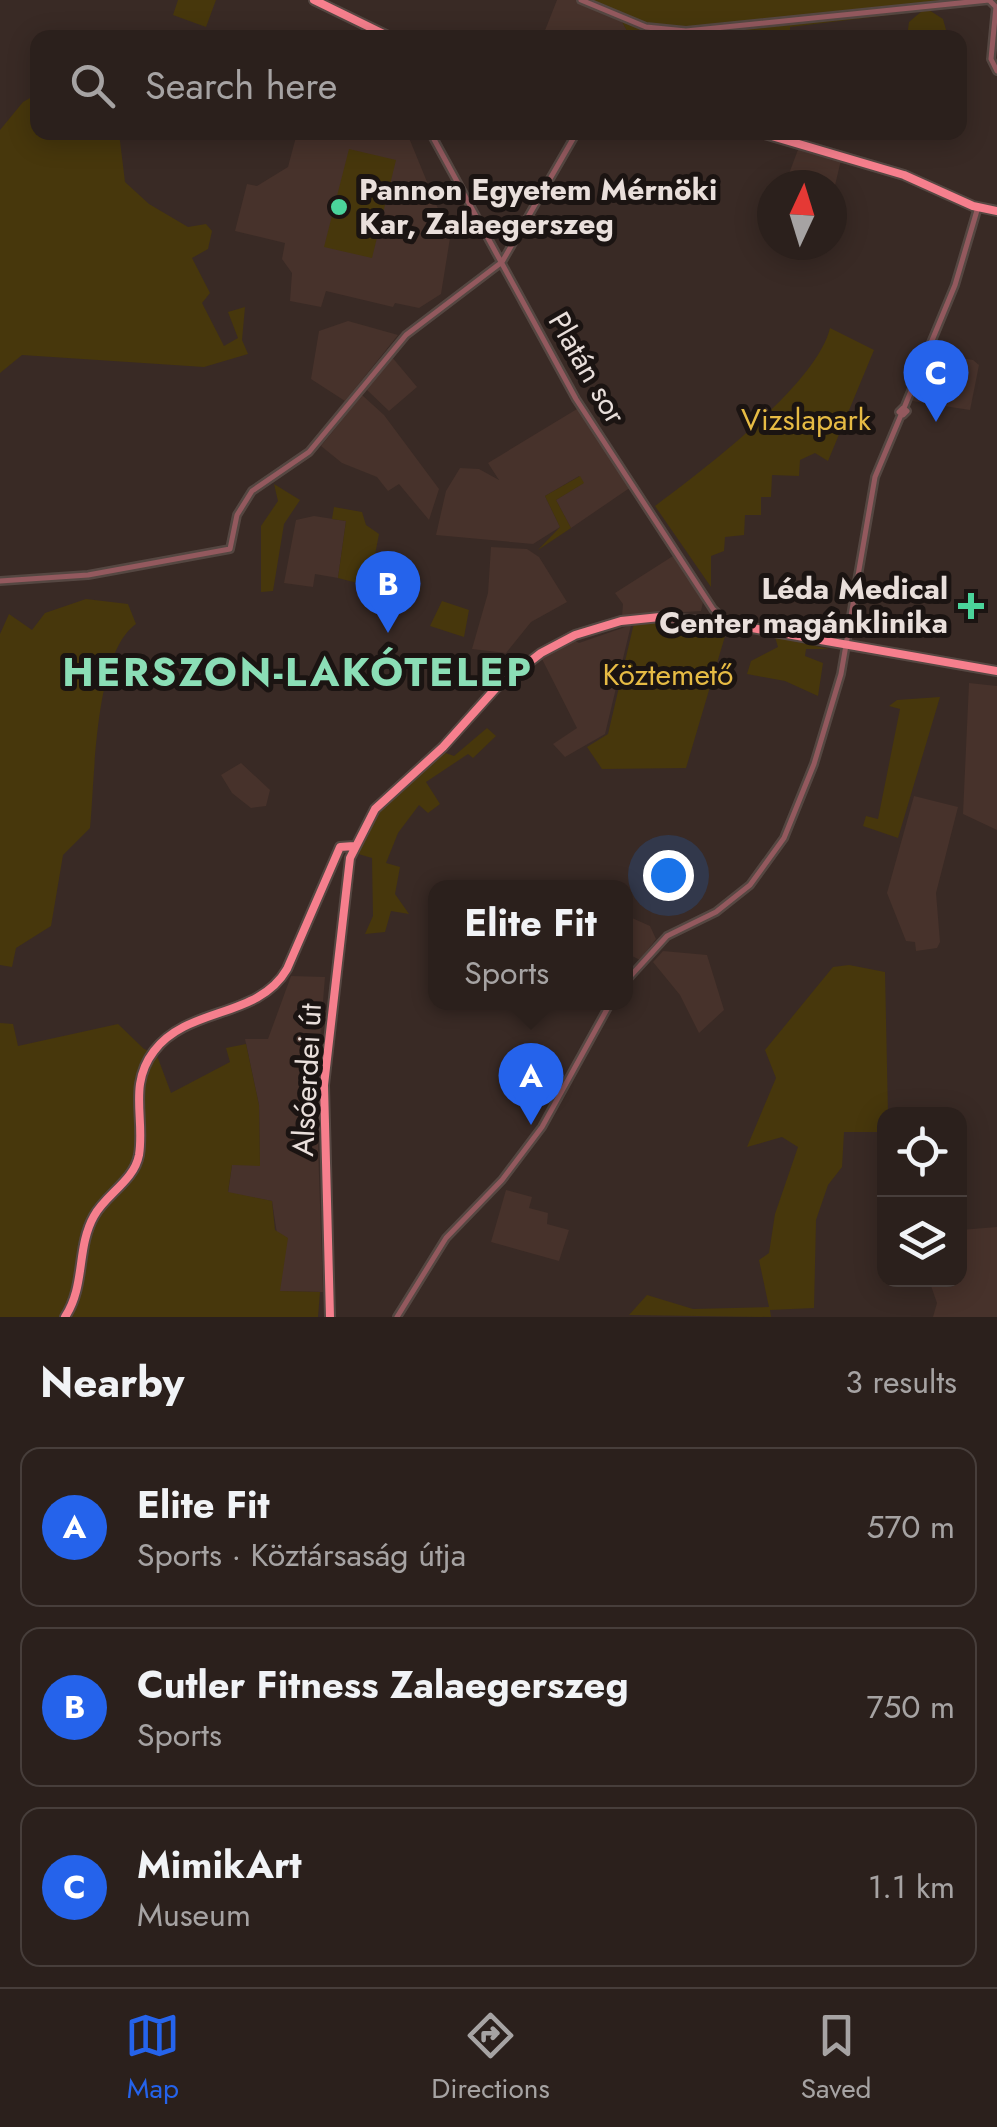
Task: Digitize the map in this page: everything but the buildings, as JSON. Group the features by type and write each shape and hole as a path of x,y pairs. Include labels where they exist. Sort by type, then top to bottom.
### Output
{"main road":[{"path":"314,0 376,30"},
{"path":"785,140 904,175 978,208 997,211"},
{"path":"65,1317 79,1292 92,1219 138,1157 137,1095 152,1055 198,1022 249,1004 272,990 287,969 340,847 354,846 378,806 443,747 496,688 540,654 575,635 621,622 660,617 705,620 997,672"},
{"name":"Alsóerdei út","path":"330,1317 324,1076 354,846"}],"street":[{"path":"581,0 646,27 676,30"},
{"path":"696,30 986,0 996,7 991,59 996,70"},
{"name":"Platán sor","path":"434,140 576,399 708,601 729,624"},
{"path":"0,581 88,575 230,549 237,515 252,490 309,452 406,334 502,262 572,140"},
{"path":"633,974 671,933 716,912 738,895 777,852 812,769 847,646 874,481 955,285 978,208"},
{"path":"705,620 708,601"},
{"path":"397,1317 446,1238 509,1172 542,1127 606,1010"}],"shaded area":[{"path":"557,0 576,0 621,20 627,30 545,30"},
{"name":"Pannon Egyetem Mérnöki Kar, Zalaegerszeg","path":"295,140 410,140 450,238 441,294 419,308 395,303 393,307 326,291 321,307 290,301 292,273 282,259 285,243 235,231 247,184 257,186 288,167"},
{"path":"799,147 841,160 839,170 790,170"},
{"path":"348,321 398,335 345,401 311,379 319,331"},
{"path":"930,353 973,360 979,365 970,410 912,401"},
{"path":"391,356 417,387 389,411 366,389"},
{"path":"362,395 384,415 439,489 429,520 399,484 388,491 377,477 342,463 321,446"},
{"path":"577,409 631,487 571,528 556,500 583,483 579,476 545,496 560,527 533,544 436,535 446,491 460,468 479,469 499,480 488,463"},
{"path":"314,516 346,521 338,578 315,574 313,587 284,583 296,520"},
{"path":"491,547 527,549 539,557 567,602 531,622 506,653 472,649 488,593"},
{"path":"673,556 703,602 701,611 622,616 623,604 615,593"},
{"path":"631,625 605,734 565,757 553,744 577,728 542,659 574,640 579,643"},
{"path":"969,683 997,686 997,830 963,814"},
{"path":"241,763 270,790 266,806 251,808 232,793 221,775"},
{"path":"914,796 958,807 936,893 940,942 937,948 916,951 915,942 906,941 887,893"},
{"path":"633,918 650,926 656,939 640,960 633,956"},
{"path":"663,951 707,955 724,1010 699,1033 680,995 653,962"},
{"path":"291,976 325,977 316,1087 323,1292 279,1291 281,1260 272,1201 228,1193 232,1165 260,1165 259,1105 245,1039 268,1039"},
{"path":"506,1190 532,1197 529,1208 548,1213 547,1224 569,1230 559,1261 491,1242"},
{"path":"997,1227 997,1317 933,1317 937,1303 931,1287 967,1287 967,1229"}],"green space":[{"path":"178,0 216,0 206,27 173,15"},
{"path":"576,0 997,0 929,10 943,19 946,30 908,30 909,22 922,11 790,30 627,30 621,20"},
{"path":"30,98 30,140 120,140 125,182 149,204 188,227 206,224 212,231 208,249 192,258 210,293 202,303 224,346 238,338 228,312 245,307 242,340 248,354 204,367 22,355 0,373 0,130"},
{"path":"349,149 396,160 372,258 324,247"},
{"name":"Vizslapark","path":"830,328 874,350 828,461 815,453 800,460 799,476 772,475 771,497 761,497 761,515 745,515 744,535 725,537 724,551 711,556 711,587 655,506 728,449 782,399 821,350"},
{"path":"580,476 584,483 556,500 571,528 538,550 560,527 545,496"},
{"path":"274,484 300,500 284,524 273,591 261,592 261,526 278,501"},
{"path":"334,507 362,512 366,525 379,534 369,586 338,578 346,521 332,519"},
{"path":"86,599 128,604 136,624 122,639 104,689 90,828 63,855 51,926 16,948 12,967 0,965 0,634 9,614 32,630 45,613"},
{"path":"442,601 469,610 464,637 430,626"},
{"name":"Köztemető","path":"668,621 728,626 686,768 602,769 587,747 608,734 634,623"},
{"path":"775,637 829,649 806,649 805,656 823,663 818,696 785,681 747,674 751,661 778,647"},
{"path":"940,697 898,838 863,826 866,816 878,819 900,709 889,706 897,700"},
{"path":"487,728 496,736 473,758 468,754 426,782 440,804 428,813 419,805 398,833 386,863 400,867 395,894 409,914 391,911 385,932 365,934 373,916 372,858 355,853 379,807 443,752 454,756"},
{"path":"849,965 885,972 888,1107 877,1107 877,1132 844,1132 842,1167 828,1185 816,1220 814,1308 770,1310 771,1317 629,1315 647,1295 693,1309 769,1307 759,1260 769,1253 775,1214 798,1147 782,1137 747,1147 776,1078 765,1050 833,967"},
{"path":"0,1023 13,1024 18,1046 118,1024 144,1049 156,1053 171,1093 230,1062 226,1048 246,1044 259,1105 260,1166 232,1165 228,1192 272,1201 275,1230 288,1238 280,1291 320,1292 318,1317 0,1317"}],"place":[{"name":"Pannon Egyetem Mérnöki Kar, Zalaegerszeg","path":"339,207"},
{"name":"MimikArt","path":"936,422"},
{"name":"Léda Medical Center magánklinika","path":"971,606"},
{"name":"Cutler Fitness Zalaegerszeg","path":"388,633"},
{"name":"Elite Fit","path":"531,1125"}],"district":[{"name":"HERSZON-LAKÓTELEP","path":"298,672"}]}
